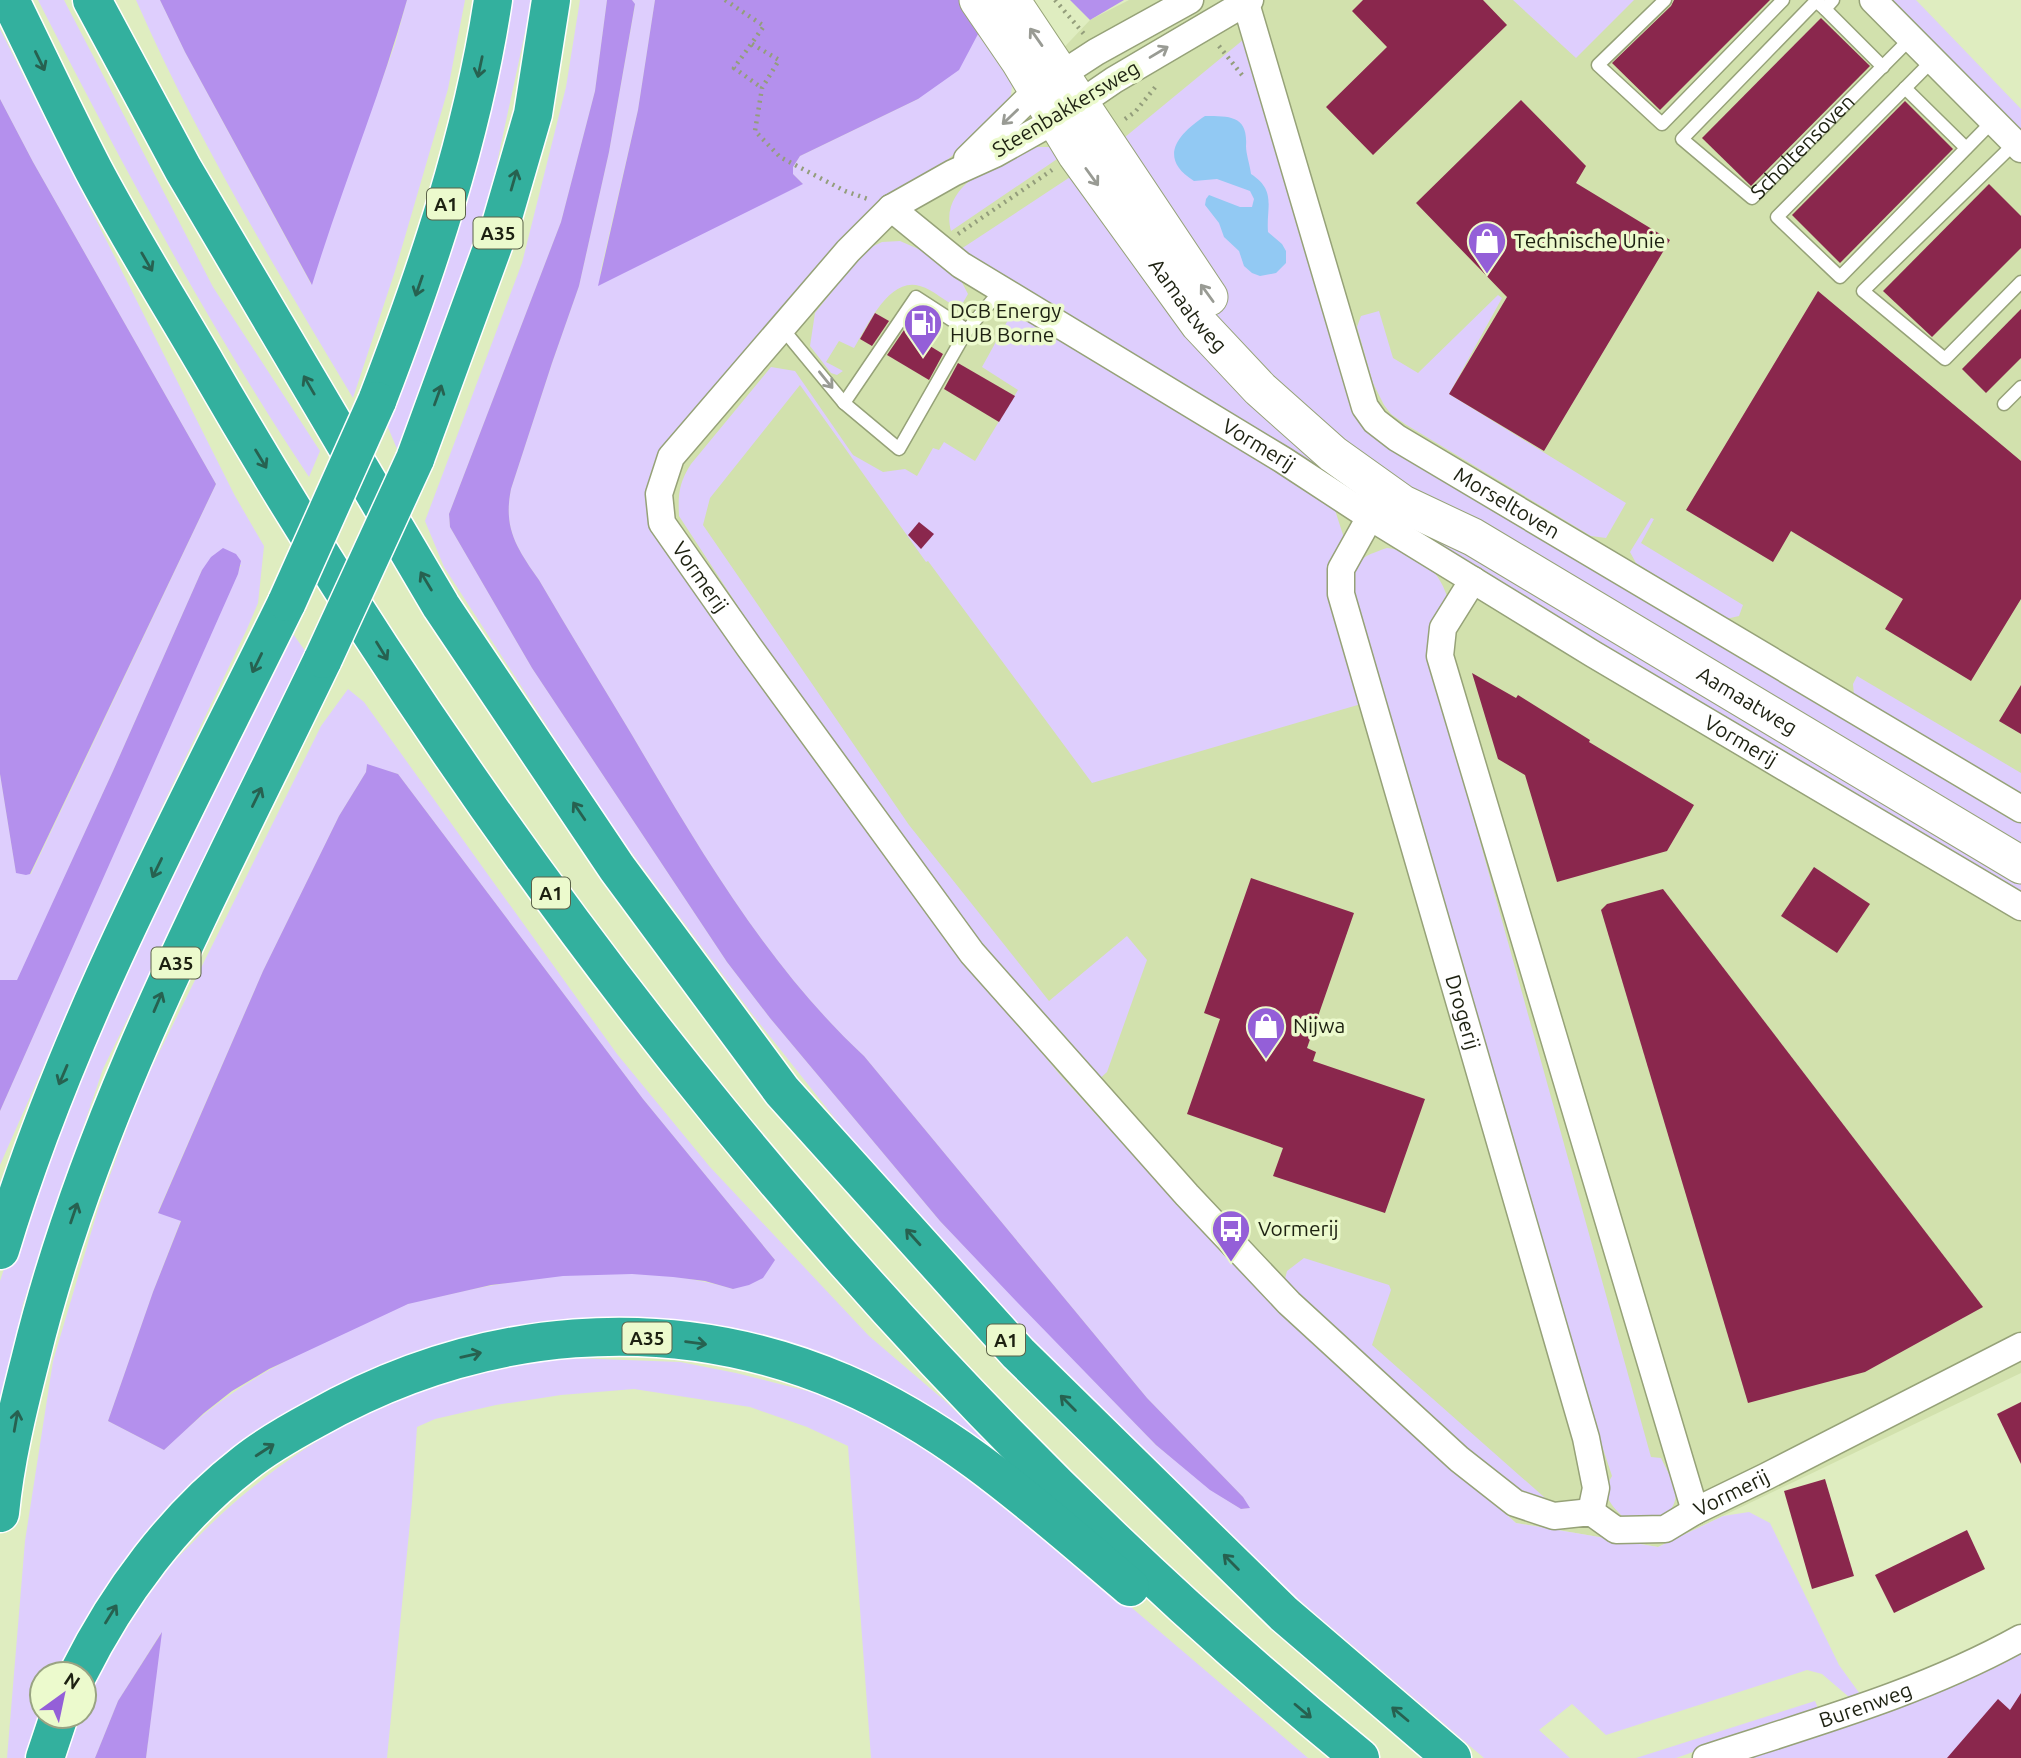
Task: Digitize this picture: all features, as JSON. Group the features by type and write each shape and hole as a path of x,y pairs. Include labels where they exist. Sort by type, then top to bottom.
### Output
{"highway":[{"name":"A1","path":"10,0 95,173 263,463 403,684 570,920 737,1135 875,1294 1027,1454 1185,1606 1251,1667 1360,1758"},
{"name":"A1","path":"92,0 183,169 441,606 617,867 782,1091 1018,1353 1283,1614 1452,1758"},
{"name":"A1","path":"113,0 183,169"},
{"name":"A1","path":"0,1250 53,1098 88,1015 134,914 286,602 377,401 433,247 455,174 493,0"},
{"name":"A35","path":"0,1513 18,1408 40,1321 96,1148 162,992 323,659 415,459 501,224 533,114 551,0"},
{"name":"A35","path":"86,1660 127,1590 176,1529 245,1462 297,1429 366,1392 429,1366 498,1349 564,1338 599,1336 704,1343 751,1353 801,1366 884,1403 959,1447 1151,1605 1251,1667"},
{"path":"45,1758 54,1730"}],"main road":[{"name":"Aamaatweg","path":"978,0 1019,60 1058,97"},
{"name":"Aamaatweg","path":"1011,0 1058,97 1199,324 1260,389 1333,454 1403,504 1473,537 2021,865"}],"street":[{"name":"Steenbakkersweg","path":"891,208 953,173 995,154 1058,97 1190,0"},
{"path":"1873,0 2018,146"},
{"name":"Steenbakkersweg","path":"1058,97 1136,66 1247,1"},
{"name":"Morseltoven","path":"1247,1 1365,407 1375,421 1397,438 2021,809"},
{"name":"Vormerij","path":"2021,906 1593,654 1370,517 1283,460 961,265 891,208 848,251 671,457 659,494 662,523 749,648 972,953 1187,1195 1289,1303 1459,1459 1515,1503 1554,1516 1591,1513 1616,1530 1665,1529 1695,1511 1765,1478 2021,1346"},
{"name":"Drogerij","path":"1370,517 1341,569 1341,594 1586,1438 1596,1488 1591,1513"},
{"path":"1473,580 1443,628 1440,656 1695,1511"},
{"name":"Burenweg","path":"1706,1758 1908,1692 1985,1658 2021,1638"}],"lane":[{"path":"1665,0 1598,65 1662,124 1783,0"},
{"name":"Scholtensoven","path":"1883,67 1829,4 1816,1 1682,139 1752,198 1883,67 1911,38"},
{"name":"Scholtensoven","path":"1933,60 1777,217 1840,277 1993,121"},
{"path":"1905,88 1966,148"},
{"path":"2018,146 1863,291 1945,359 2021,282"},
{"path":"782,328 844,402 899,449 967,330 1002,289"},
{"path":"844,402 916,297 967,330"},
{"path":"2004,404 2021,387"}],"path":[{"path":"725,0 764,26 734,68 762,88"},
{"path":"752,44 779,60 762,88 755,131 780,158 845,191 891,208"}],"shaded area":[{"path":"38,0 64,0 213,287 320,451 309,477 236,361 167,243"},
{"path":"136,0 160,0 185,52 311,284 395,44 407,0 465,0 448,89 395,271 353,398 211,153"},
{"path":"160,0 407,0 312,285 185,52"},
{"path":"499,0 532,0 489,200 400,456 384,418"},
{"path":"580,0 607,0 595,91 561,222 449,514 450,527 532,668 727,962 770,1018 940,1221 1156,1445 1211,1490 1241,1509 1249,1508 1243,1497 1147,1398 864,1056 829,1021 766,945 709,862 518,548 509,516 511,489 579,286 609,152 635,5 632,0 655,0 638,110 600,274 802,183 793,174 793,167 800,156 918,99 982,26 1013,77 1011,95 998,117 946,161 892,196 650,487 770,698 917,900 1060,1075 1223,1254 1359,1385 1516,1523 1658,1547 1723,1516 1749,1512 1770,1523 1839,1665 1860,1694 1849,1697 1822,1674 1807,1670 1606,1735 1572,1704 1539,1730 1570,1758 1484,1758 1209,1523 1108,1421 949,1251 856,1145 752,1014 611,825 444,567 425,521 522,263 566,87"},
{"path":"607,0 632,0 635,4 609,152 579,286 511,489 509,516 518,548 709,862 766,945 829,1021 864,1056 1147,1398 1243,1497 1250,1508 1241,1509 1210,1490 1156,1445 940,1221 770,1018 727,962 532,668 450,527 449,514 561,222 595,91"},
{"path":"655,0 996,0 959,70 918,99 800,156 793,167 793,174 803,184 598,286 638,110"},
{"path":"1070,0 1124,0 1090,20"},
{"path":"1129,0 1900,0 2021,120 2021,1373 1658,1547 1516,1523 1359,1385 1223,1254 1060,1075 917,900 770,698 650,487 857,225 998,117 1090,20"},
{"path":"1513,0 1634,0 1576,58"},
{"path":"1885,0 1916,0 2021,109 2021,135"},
{"path":"0,29 235,496 264,546 258,603 247,629 114,907 0,1165 0,1111 241,565 202,570 17,981 0,980 0,774 16,872 31,874 216,484 0,99"},
{"path":"1249,35 1355,406 2021,822 2021,896 1329,480 1282,444 961,249 1102,156"},
{"path":"0,99 216,484 30,874 26,875 16,873 0,774"},
{"path":"1035,147 1051,147 1063,155 951,231 949,214 963,187 990,167"},
{"path":"900,241 923,251 957,273 968,294 958,307 920,286 909,285 898,289 880,305 854,348 839,341 826,362 843,371 837,375 831,373 810,346 815,313 865,250 882,242"},
{"path":"1498,295 1502,298 1449,394 1626,503 1606,538 1591,536 1405,424 1391,414 1373,383 1357,327 1361,316 1379,311 1393,358 1418,373"},
{"path":"1008,320 1034,321 1238,445 1335,510 1345,541 1361,704 1092,783 928,561 926,562 800,385 710,498 703,525 909,825 1049,1001 1127,936 1147,960 1107,1072 1096,1082 1019,995 796,695 679,516 680,489 691,464 771,367 795,371 853,455 883,472 905,469 917,476 933,448 939,450 944,442 975,461 1018,390 982,367"},
{"path":"1651,518 1654,519 1641,543 1743,605 1739,616 1726,619 1636,563 1630,552"},
{"path":"223,548 236,554 241,561 238,574 0,1111 0,980 17,980 202,570 211,557"},
{"path":"1387,548 1407,553 1424,563 1438,577 1447,596 1438,618 1429,658 1651,1457 1661,1458 1675,1488 1675,1502 1665,1516 1623,1517 1608,1498 1607,1488 1612,1476 1584,1391 1348,587 1360,561"},
{"path":"288,627 306,652 103,1069 23,1304 0,1428 0,1281 45,1145"},
{"path":"1857,676 2021,773 2021,795 1854,695 1853,684"},
{"path":"348,689 364,702 617,1054 710,1167 869,1336 945,1401 1084,1534 936,1421 619,1328 307,1408 74,1660 28,1660 28,1730 40,1730 36,1758 7,1758 25,1541 53,1361 98,1209 140,1091 321,726","holes":["367,765 398,774 643,1099 775,1260 733,1289 665,1275 594,1273 523,1280 425,1299 391,1310 269,1370 225,1398 164,1450 108,1421 181,1220 158,1212 263,971 339,816 366,772"]},
{"path":"367,764 398,774 643,1099 775,1260 763,1278 733,1289 705,1281 673,1277 632,1274 563,1276 491,1285 408,1304 269,1369 232,1391 164,1450 108,1421 181,1221 158,1213 263,971 339,816 366,772"},
{"path":"1304,1258 1389,1285 1391,1290 1372,1345 1553,1505 1540,1506 1484,1465 1289,1284 1285,1279 1287,1271"},
{"path":"573,1358 680,1362 831,1397 873,1415 933,1451 1064,1550 1308,1758 871,1758 848,1446 807,1427 750,1407 634,1389 561,1395 496,1405 435,1419 417,1427 387,1758 146,1758 161,1633 118,1701 95,1758 62,1758 72,1730 98,1730 98,1674 134,1617 172,1564 222,1513 285,1462 355,1419 430,1386 468,1374"},
{"path":"162,1632 146,1758 95,1758 118,1701"},
{"path":"2021,1644 2021,1758 1740,1758"},
{"path":"1815,1701 1818,1708 1676,1758 1636,1758"}],"water":[{"path":"1205,116 1223,116 1236,120 1244,129 1251,174 1259,180 1267,193 1268,232 1286,251 1286,263 1276,273 1260,276 1244,266 1239,251 1224,237 1219,223 1205,205 1209,195 1240,207 1252,207 1254,199 1250,191 1217,179 1194,181 1176,164 1174,155 1180,138"}],"building":[{"path":"1363,0 1483,0 1507,25 1373,155 1326,107 1387,47 1352,11"},
{"path":"1674,0 1770,0 1660,110 1612,63"},
{"path":"1821,18 1870,66 1751,186 1702,138"},
{"path":"1521,100 1586,166 1576,183 1670,240 1544,451 1449,394 1507,297 1416,203"},
{"path":"1905,101 1953,149 1840,263 1792,215"},
{"path":"1989,184 2021,216 2021,248 1932,337 1883,291"},
{"path":"1818,291 2021,461 2021,599 1971,681 1885,629 1903,599 1791,531 1773,562 1686,510"},
{"path":"2021,309 2021,358 1986,393 1962,369"},
{"path":"875,313 889,321 872,346 860,339"},
{"path":"904,330 943,354 929,380 887,355"},
{"path":"958,363 1015,396 999,422 944,389"},
{"path":"919,522 934,534 921,549 908,535"},
{"path":"1472,673 1516,698 1518,695 1590,740 1589,742 1694,805 1667,851 1557,882 1525,775 1498,759"},
{"path":"2021,685 2021,734 1999,721"},
{"path":"1814,867 1870,904 1837,953 1781,916"},
{"path":"1251,878 1354,913 1307,1048 1316,1052 1313,1061 1425,1099 1385,1213 1273,1176 1283,1148 1187,1114 1220,1019 1204,1013"},
{"path":"1663,889 1983,1307 1865,1372 1748,1403 1601,910 1607,904"},
{"path":"2021,1402 2021,1464 1997,1414"},
{"path":"1825,1479 1854,1576 1812,1589 1784,1491"},
{"path":"1967,1530 1985,1569 1894,1613 1875,1575"},
{"path":"2021,1693 2021,1758 1947,1758 1998,1699 2010,1710"}],"place":[{"name":"Technische Unie","path":"1487,275"},
{"name":"DCB Energy HUB Borne","path":"923,357"},
{"name":"Nijwa","path":"1266,1060"},
{"name":"Vormerij","path":"1231,1263"}]}
